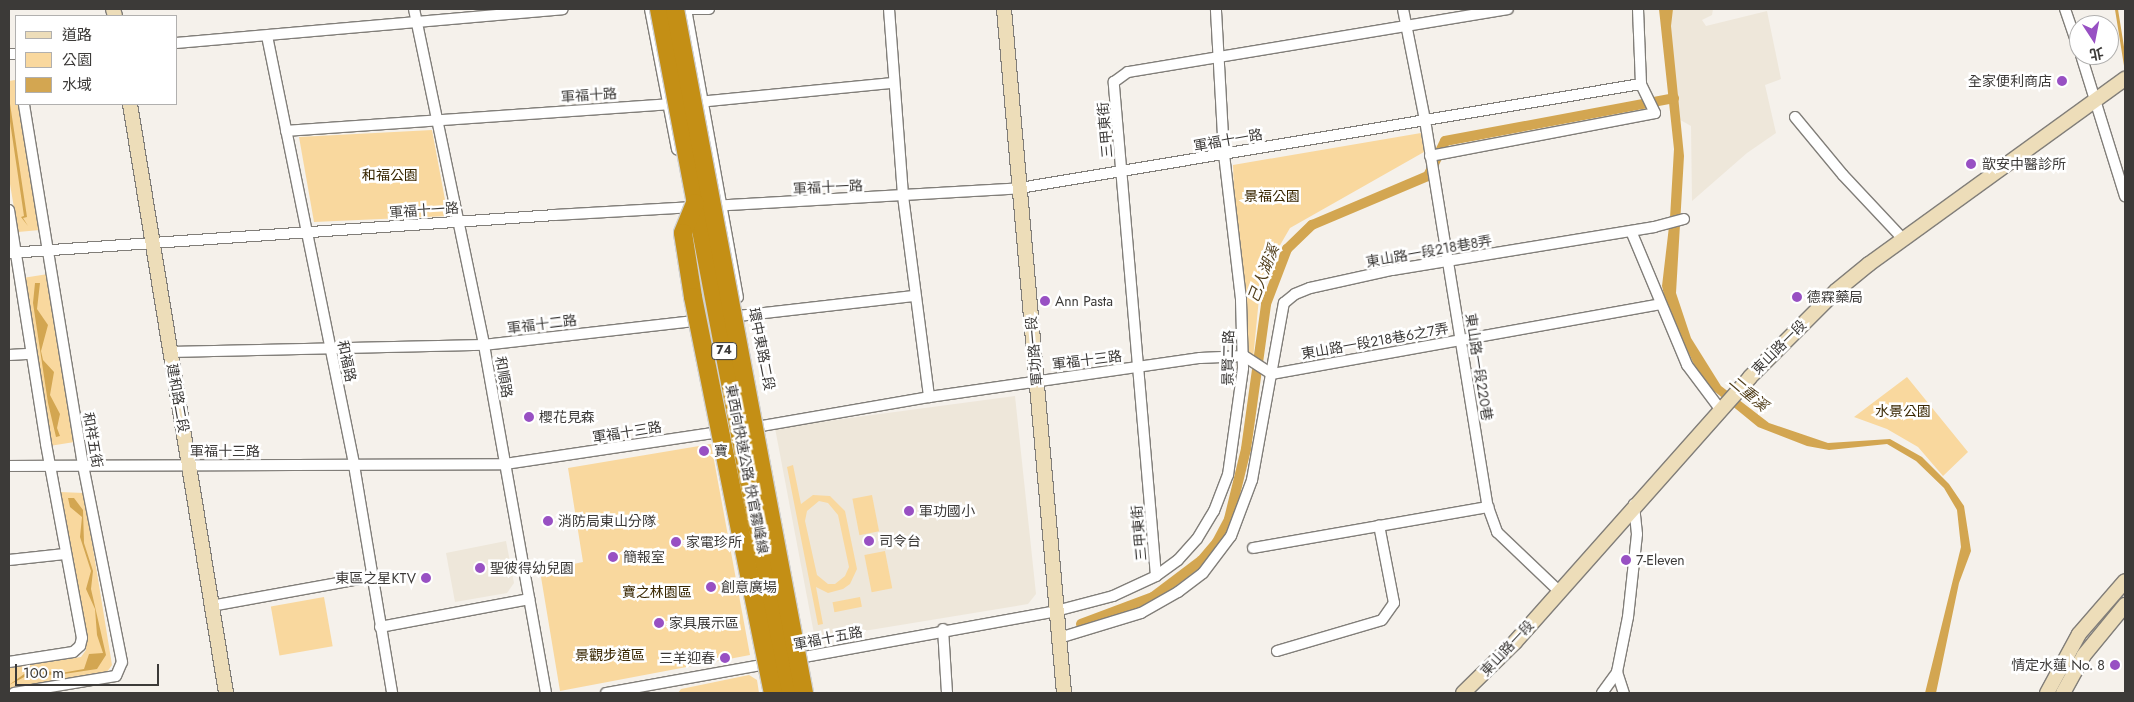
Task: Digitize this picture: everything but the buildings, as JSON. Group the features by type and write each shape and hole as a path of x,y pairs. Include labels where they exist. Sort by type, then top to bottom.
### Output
{"highway":[{"name":"東西向快速公路 快官霧峰線","path":"659,9 692,204 789,693"},
{"name":"東西向快速公路 快官霧峰線","path":"682,9 804,693"},
{"name":"74","path":"692,204 683,233 773,693"}],"main road":[{"name":"軍功路一段","path":"1004,9 1064,693"},
{"name":"東山路一段","path":"1463,693 1515,642 1634,504 1720,409 1836,291 1903,239 2125,79"},
{"name":"建和路二段","path":"130,105 226,693"},
{"path":"2047,693 2079,634 2125,581"},
{"path":"2063,693 2084,655 2125,605"}],"street":[{"name":"和順路","path":"414,9 484,345 546,693"},
{"path":"178,42 267,36 563,9"},
{"path":"650,9 668,104 692,204 707,319 779,693"},
{"path":"682,9 709,9"},
{"name":"環中東路二段","path":"682,9 703,101 812,693"},
{"path":"889,9 903,196 929,396"},
{"name":"景賢二路","path":"1056,611 1113,596 1156,576 1178,560 1197,539 1220,496 1237,426 1244,356 1241,299 1224,154 1216,9"},
{"name":"東山路一段220巷","path":"1403,9 1425,120 1488,507 1497,532 1559,591"},
{"name":"三甲東街","path":"1156,576 1114,82 1128,72 1406,28 1508,9"},
{"path":"1430,156 1655,114 1641,84 1638,9"},
{"name":"和福路","path":"267,36 354,465 371,577 392,693"},
{"path":"2083,65 2125,196"},
{"name":"軍福十路","path":"286,131 668,104 894,83"},
{"name":"軍福十一路","path":"13,252 692,204 723,207 1020,188 1641,84"},
{"name":"和祥五街","path":"14,693 116,676 122,668 83,465 46,251 24,105"},
{"path":"1795,116 1843,175 1903,239"},
{"path":"9,210 13,252 82,638 80,646 73,652 9,662"},
{"name":"東山路一段218巷8弄","path":"1059,638 1141,613 1203,573 1231,536 1252,480 1284,303 1295,294 1310,288 1392,270 1654,227 1684,219"},
{"path":"1631,230 1660,304 1687,365 1720,409"},
{"name":"軍福十二路","path":"170,352 484,345 741,314 915,296"},
{"name":"東山路一段218巷6之7弄","path":"1272,374 1660,304"},
{"path":"9,355 31,354"},
{"path":"1244,356 1272,374"},
{"name":"軍福十三路","path":"9,466 506,464 762,426 929,396 1036,380 1137,368 1200,358 1244,356"},
{"path":"1602,693 1617,672 1628,617 1636,534 1634,504"},
{"path":"1253,548 1488,507"},
{"path":"745,519 749,584 760,666 766,693"},
{"path":"1277,651 1382,620 1394,603 1379,525"},
{"path":"9,560 66,554"},
{"path":"211,606 371,577"},
{"path":"380,627 529,599"},
{"name":"軍福十五路","path":"606,693 664,688 773,663 942,629 1056,611"},
{"path":"942,629 947,693"},
{"path":"1617,672 1624,693"}],"shaded area":[{"path":"1666,9 1713,9 1712,15 1702,20 1706,26 1767,11 1781,79 1765,85 1776,133 1747,153 1692,201 1691,126 1675,117"},
{"name":"軍功國小","path":"1015,396 1036,594 1028,604 815,639 775,428"},
{"name":"聖彼得幼兒園","path":"506,541 514,583 507,593 455,602 446,553"}],"green space":[{"path":"15,80 15,105 19,105 40,230 18,232 9,178 9,81"},
{"name":"和福公園","path":"432,130 448,216 314,222 299,137"},
{"name":"景福公園","path":"1421,133 1424,152 1290,228 1261,278 1253,359 1251,363 1244,365 1240,359 1233,165"},
{"path":"48,274 75,442 51,446 24,278"},
{"name":"水景公園","path":"1907,377 1968,452 1943,476 1918,447 1887,429 1854,417"},
{"name":"寶之林園區","path":"711,444 750,655 560,691 540,571 583,562 568,468"},
{"path":"793,465 801,504 813,495 830,496 845,511 857,569 850,584 843,589 828,593 816,587 823,624 818,625 787,467","holes":["819,501 828,503 838,515 849,567 845,576 835,584 828,584 817,575 805,521 807,511"]},
{"path":"60,492 84,493 112,665 104,676 9,691 9,668 81,657 86,650"},
{"path":"872,495 879,531 859,535 852,499"},
{"path":"885,551 892,588 872,592 864,555"},
{"path":"324,597 333,646 280,656 271,606"},
{"path":"860,597 862,607 834,612 833,602"},
{"path":"749,675 757,680 759,693 678,693 681,689"}],"water":[{"name":"二重溪","path":"1659,9 1673,9 1671,26 1684,156 1676,293 1691,338 1721,386 1769,423 1828,443 1890,439 1922,457 1949,484 1964,506 1971,551 1959,583 1936,693 1925,693 1961,547 1957,510 1944,488 1916,461 1887,444 1829,450 1807,446 1758,427 1714,391 1697,371 1666,304 1662,286 1670,218 1674,149"},
{"path":"9,97 27,217 23,218 28,226 21,217 24,216 9,115"},
{"path":"35,283 40,283 37,309 48,325 41,351 43,360 54,372 50,395 60,414 57,428 60,436 56,437 48,403 33,303"},
{"path":"68,498 74,498 83,510 84,543 93,571 91,589 106,655 97,669 57,675 30,674 9,685 31,669 61,673 84,669 89,654 103,653 97,635 95,609 86,589 91,571 80,537 82,517 70,507"},
{"path":"639,649 640,654 630,661 609,661 611,650 619,654 624,651"}],"waterway":[{"path":"2116,9 2125,65"},
{"name":"己人湖溪","path":"1081,624 1153,597 1202,560 1217,542 1229,519 1246,449 1266,304 1287,249 1312,225 1428,176 1445,141 1674,98"}],"place":[{"name":"全家便利商店","path":"2062,81"},
{"name":"歆安中醫診所","path":"1971,164"},
{"name":"德霖藥局","path":"1797,297"},
{"name":"Ann Pasta","path":"1045,301"},
{"name":"櫻花見森","path":"529,417"},
{"name":"寶","path":"704,451"},
{"name":"軍功國小","path":"909,511"},
{"name":"消防局東山分隊","path":"548,521"},
{"name":"司令台","path":"869,541"},
{"name":"家電珍所","path":"676,542"},
{"name":"簡報室","path":"613,557"},
{"name":"7-Eleven","path":"1626,560"},
{"name":"聖彼得幼兒園","path":"480,568"},
{"name":"東區之星KTV","path":"426,578"},
{"name":"創意廣場","path":"711,587"},
{"name":"家具展示區","path":"659,623"},
{"name":"三羊迎春","path":"725,658"},
{"name":"情定水蓮 No. 8","path":"2115,665"}],"park label":[{"name":"景觀步道區","path":"610,655"}]}
